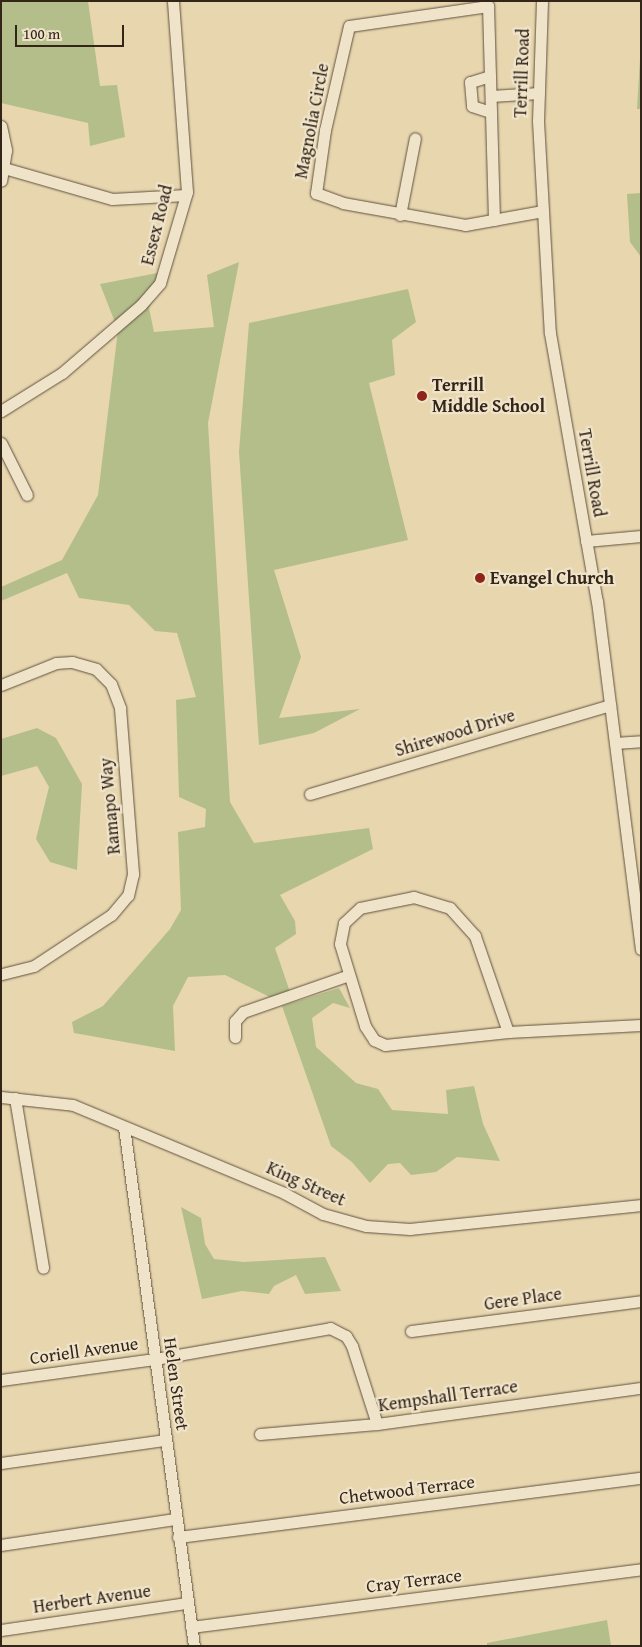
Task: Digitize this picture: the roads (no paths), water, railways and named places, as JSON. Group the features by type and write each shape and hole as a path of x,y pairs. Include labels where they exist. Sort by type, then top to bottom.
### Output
{"street":[{"name":"Essex Road","path":"1,411 62,373 147,298 160,283 186,195 173,1"},
{"name":"Terrill Road","path":"542,1 539,93 550,333 586,541 610,704 641,949"},
{"name":"Magnolia Circle","path":"490,76 488,6 349,26 325,130 316,193 342,203 400,215 465,225 543,211"},
{"path":"491,112 472,106 470,82 490,76 490,96 491,112 494,220"},
{"path":"490,96 539,93"},
{"path":"1,126 6,150 1,181"},
{"path":"400,215 415,138"},
{"path":"4,168 112,199 186,195"},
{"path":"1,443 28,495"},
{"path":"586,541 641,536"},
{"name":"Ramapo Way","path":"1,685 56,664 72,662 96,669 112,684 120,708 133,874 128,895 111,915 34,966 1,974"},
{"name":"Shirewood Drive","path":"310,794 610,704"},
{"path":"615,743 641,741"},
{"path":"508,1032 475,936 456,913 436,902 414,897 368,906 354,912 344,923 340,937 349,975 367,1031 380,1043 397,1046 508,1032 641,1025"},
{"path":"235,1037 235,1021 243,1012 349,975"},
{"name":"King Street","path":"1,1097 73,1104 124,1127 146,1133 284,1193 323,1214 366,1226 410,1229 641,1205"},
{"path":"15,1098 43,1268"},
{"name":"Helen Street","path":"124,1127 194,1646"},
{"name":"Gere Place","path":"411,1331 641,1301"},
{"name":"Coriell Avenue","path":"1,1380 155,1358 318,1328 336,1330 350,1341 377,1424"},
{"name":"Kempshall Terrace","path":"260,1434 377,1424 641,1388"},
{"path":"1,1463 166,1440"},
{"name":"Chetwood Terrace","path":"178,1537 641,1478"},
{"path":"1,1545 176,1519"},
{"name":"Cray Terrace","path":"191,1627 641,1569"},
{"name":"Herbert Avenue","path":"1,1630 188,1603"}],"place":[{"name":"Terrill Middle School","path":"422,396"},
{"name":"Evangel Church","path":"480,578"}]}
